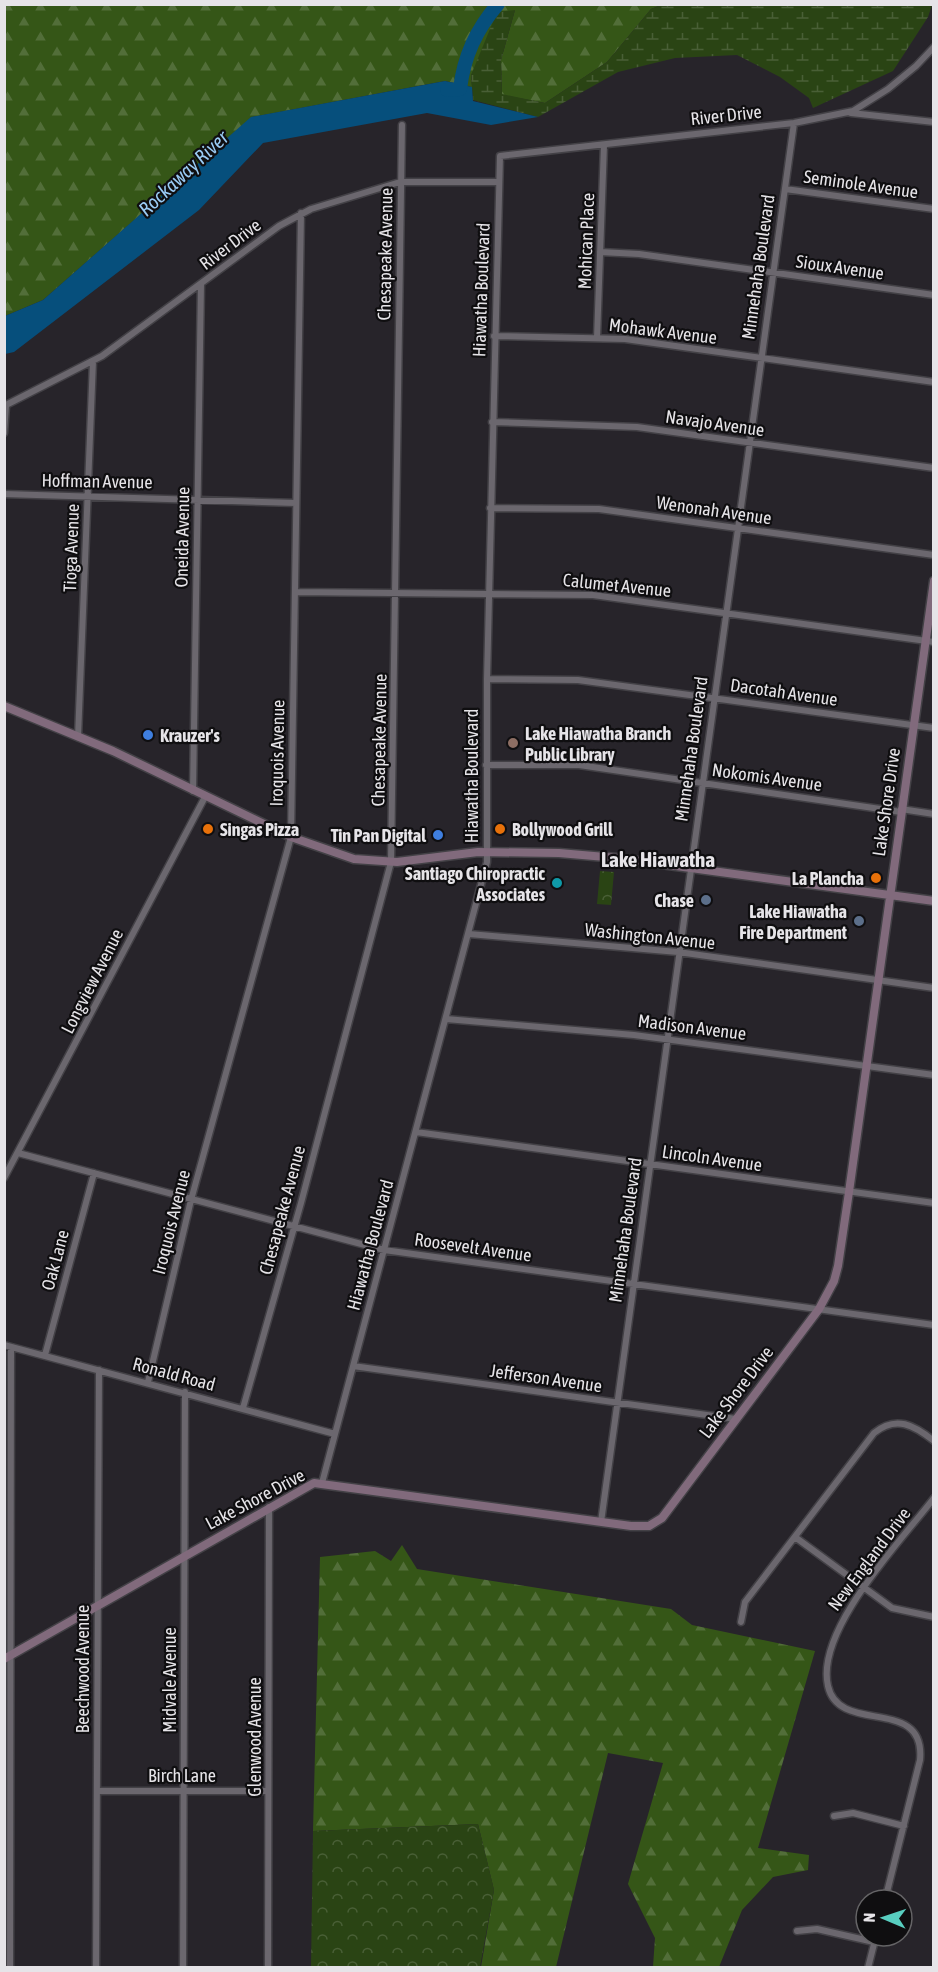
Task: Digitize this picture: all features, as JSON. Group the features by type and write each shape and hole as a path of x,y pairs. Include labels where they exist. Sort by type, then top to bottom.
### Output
{"street":[{"name":"River Drive","path":"500,156 794,123 853,111 916,66 933,47"},
{"path":"846,112 933,122"},
{"name":"Minnehaha Boulevard","path":"600,1522 736,528 794,123"},
{"name":"Chesapeake Avenue","path":"243,1408 391,862 402,125"},
{"name":"Mohican Place","path":"597,338 604,145"},
{"name":"Hiawatha Boulevard","path":"322,1483 487,862 485,852 488,593 500,156"},
{"name":"River Drive","path":"5,406 93,361 301,213 402,182 499,182"},
{"name":"Seminole Avenue","path":"784,189 933,209"},
{"name":"Iroquois Avenue","path":"148,1382 191,1200 291,837 301,213"},
{"name":"Sioux Avenue","path":"600,252 639,254 933,295"},
{"name":"Oneida Avenue","path":"193,791 201,284"},
{"name":"Mohawk Avenue","path":"494,336 625,339 933,382"},
{"name":"Tioga Avenue","path":"78,737 93,361"},
{"path":"4,433 5,406"},
{"name":"Navajo Avenue","path":"492,422 637,427 933,468"},
{"name":"Hoffman Avenue","path":"4,494 198,498 296,503"},
{"name":"Wenonah Avenue","path":"490,508 599,510 933,555"},
{"name":"Lake Shore Drive","path":"8,1657 307,1486 322,1483 600,1522 649,1526 658,1522 819,1309 834,1281 849,1192 913,725 929,641 933,581"},
{"name":"Calumet Avenue","path":"295,592 593,595 929,641"},
{"name":"Dacotah Avenue","path":"487,679 578,680 933,728"},
{"path":"4,706 78,737 291,837 334,854 367,861 391,862 485,852 560,853 933,901"},
{"name":"Nokomis Avenue","path":"486,765 579,765 933,814"},
{"name":"Longview Avenue","path":"4,1178 205,797"},
{"name":"Washington Avenue","path":"469,934 678,952 933,988"},
{"name":"Madison Avenue","path":"446,1019 666,1039 933,1075"},
{"name":"Lincoln Avenue","path":"416,1132 933,1203"},
{"name":"Roosevelt Avenue","path":"18,1153 384,1250 933,1325"},
{"name":"Oak Lane","path":"45,1355 94,1173"},
{"path":"8,1346 10,1968"},
{"name":"Ronald Road","path":"8,1346 335,1434"},
{"name":"Jefferson Avenue","path":"353,1366 736,1419"},
{"name":"Beechwood Avenue","path":"96,1968 99,1370"},
{"name":"Midvale Avenue","path":"183,1968 185,1392"},
{"path":"741,1622 745,1602 880,1428 892,1423 907,1423 933,1441"},
{"name":"New England Drive","path":"888,1888 920,1760 921,1746 908,1726 898,1720 844,1708 833,1697 827,1685 829,1657 840,1621 933,1498"},
{"name":"Glenwood Avenue","path":"268,1968 269,1507"},
{"path":"795,1537 892,1608 933,1617"},
{"name":"Birch Lane","path":"97,1791 268,1791"},
{"path":"834,1816 853,1813 904,1826"},
{"path":"797,1931 817,1929 854,1935"},
{"path":"868,1968 873,1948"}],"green space":[{"path":"5,5 661,5 651,9 607,62 545,103 502,95 501,60 515,10 471,75 472,87 445,81 252,117 43,300 5,316"},
{"path":"661,5 932,5 928,17 893,71 813,108 809,98 780,77 737,55 675,58 618,72 538,117 473,100 471,75 497,12 515,10 501,60 502,94 545,103 607,62 651,9"},
{"path":"600,871 614,872 611,905 597,904"},
{"path":"402,1545 417,1569 671,1609 692,1625 815,1651 758,1848 809,1855 808,1870 773,1877 742,1910 719,1967 653,1967 655,1938 628,1884 663,1763 608,1753 556,1967 481,1967 494,1890 478,1824 313,1831 320,1557 375,1551 391,1561"},
{"path":"478,1824 494,1890 480,1967 311,1967 313,1831"}],"water":[{"path":"445,81 472,87 473,101 538,117 491,125 427,113 263,143 199,210 14,352 5,354 5,316 43,300 251,117"}],"waterway":[{"name":"Rockaway River","path":"447,90 460,89 472,44 498,4"}],"place":[{"name":"Krauzer's","path":"148,735"},
{"name":"Lake Hiawatha Branch Public Library","path":"513,743"},
{"name":"Singas Pizza","path":"208,829"},
{"name":"Bollywood Grill","path":"500,829"},
{"name":"Tin Pan Digital","path":"438,835"},
{"name":"La Plancha","path":"876,878"},
{"name":"Santiago Chiropractic Associates","path":"557,883"},
{"name":"Chase","path":"706,900"},
{"name":"Lake Hiawatha Fire Department","path":"859,921"}],"district":[{"name":"Lake Hiawatha","path":"658,859"}]}
